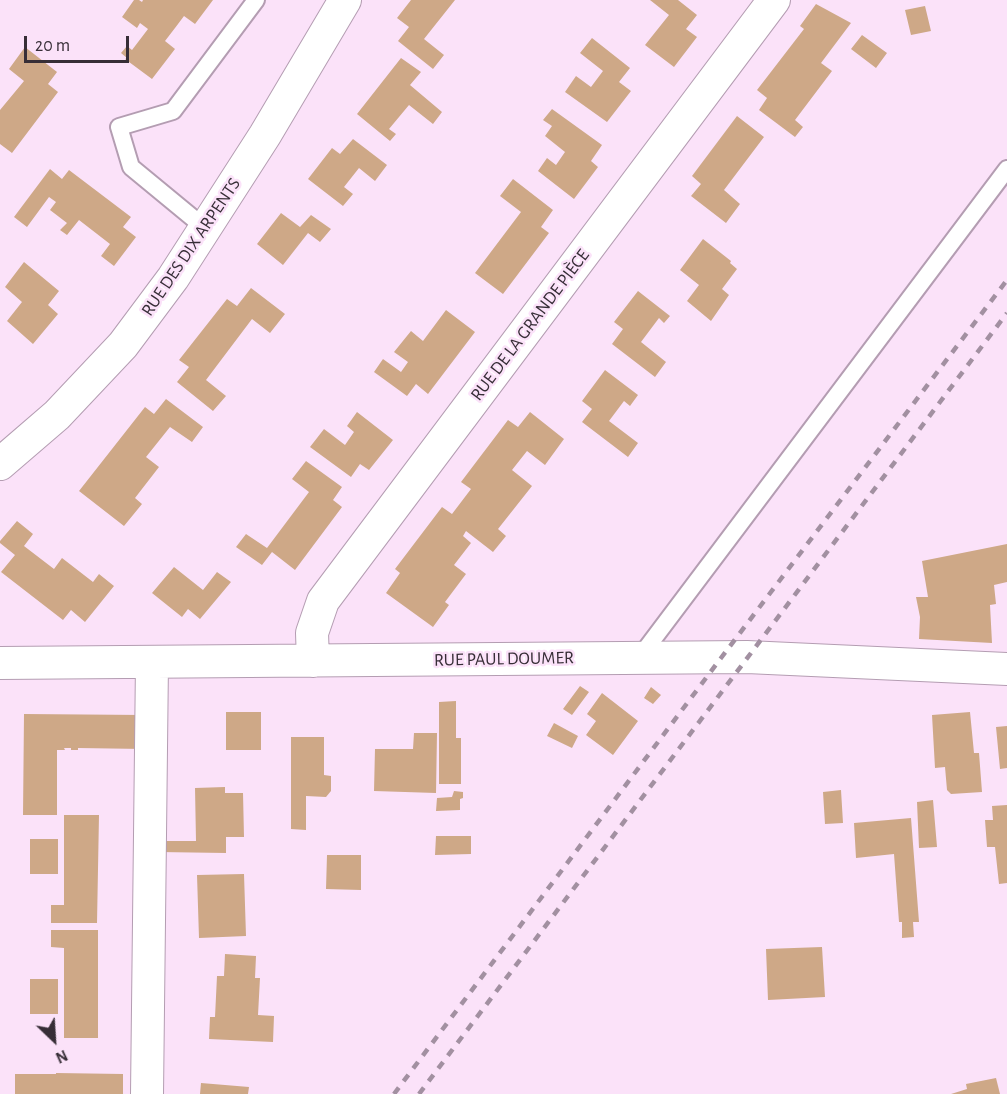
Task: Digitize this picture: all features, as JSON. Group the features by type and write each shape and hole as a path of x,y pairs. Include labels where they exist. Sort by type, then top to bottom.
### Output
{"street":[{"name":"RUE DES DIX ARPENTS","path":"0,464 57,415 123,345 173,278 265,135 345,0"},
{"name":"RUE DE LA GRANDE PIÈCE","path":"313,661 312,633 323,601 774,0"},
{"name":"RUE PAUL DOUMER","path":"0,663 747,657 1007,669"},
{"path":"147,1094 152,662"}],"lane":[{"path":"205,228 131,167 119,127 173,111 256,0"},
{"path":"639,658 1007,170"}],"building":[{"path":"134,0 142,2 143,0 213,0 195,24 184,16 165,41 175,49 152,79 125,59 127,58 121,53 127,46 132,50 148,29 140,23 137,28 122,17"},
{"path":"411,0 455,0 424,39 444,55 433,69 398,41 409,27 397,18"},
{"path":"650,0 678,0 697,15 686,29 697,37 674,67 645,45 669,15"},
{"path":"816,4 851,23 821,63 832,71 795,120 803,127 795,137 759,110 767,98 757,90 804,29 800,26"},
{"path":"925,6 931,31 911,35 905,10"},
{"path":"862,35 887,53 876,68 851,49"},
{"path":"592,38 630,68 619,82 631,91 607,122 565,92 576,76 591,87 603,71 580,53"},
{"path":"25,47 57,72 48,84 58,92 12,153 0,144 0,110 24,81 9,69"},
{"path":"401,58 421,72 410,85 442,112 433,124 409,105 389,129 396,134 390,141 357,114"},
{"path":"552,109 602,145 591,161 598,167 574,199 538,171 547,158 556,165 565,152 545,136 552,126 543,120"},
{"path":"737,116 764,137 724,190 740,204 726,223 691,196 701,184 692,176"},
{"path":"353,139 387,165 375,181 359,168 344,187 353,194 343,206 308,179 332,148 340,154"},
{"path":"50,169 62,179 69,170 131,217 123,227 136,237 114,266 101,256 110,244 79,220 67,235 60,230 67,223 50,210 56,202 49,197 27,227 14,217"},
{"path":"513,179 553,210 541,227 549,233 503,294 475,273 521,212 500,196"},
{"path":"281,213 300,227 311,215 331,229 320,242 308,233 283,265 257,244"},
{"path":"703,239 731,261 730,263 737,269 722,289 729,295 711,321 687,301 699,285 680,270"},
{"path":"24,262 59,291 48,305 58,314 33,344 7,321 22,302 5,287"},
{"path":"251,288 285,314 270,333 252,319 206,380 226,396 213,411 177,382 189,367 179,360 227,299 237,306"},
{"path":"638,291 670,316 664,323 659,318 641,342 666,362 655,377 612,344 623,329 614,322"},
{"path":"446,310 475,332 428,394 416,384 407,396 374,372 383,359 401,372 408,362 394,352 411,331 423,341"},
{"path":"605,370 638,395 630,406 624,401 609,421 638,443 628,457 582,422 592,409 582,401"},
{"path":"166,399 203,427 192,442 170,427 146,457 159,467 135,498 142,504 124,526 79,491 145,407 154,414"},
{"path":"357,412 393,440 369,470 360,464 351,477 310,447 324,429 345,445 354,432 347,426"},
{"path":"530,412 564,439 545,465 527,451 512,470 532,486 498,529 506,536 493,552 466,531 463,536 471,543 454,565 466,574 445,602 449,605 433,627 386,593 400,573 395,569 442,507 452,514 471,489 461,482 508,420 518,427"},
{"path":"306,461 342,487 333,500 342,507 295,570 272,552 262,565 236,547 246,534 267,548 309,492 292,479"},
{"path":"17,521 33,534 24,546 54,569 62,558 93,582 99,574 114,586 85,622 71,610 63,620 1,572 15,555 0,541"},
{"path":"1007,544 1007,582 994,585 996,604 990,605 992,643 919,639 920,617 916,597 928,597 922,561"},
{"path":"174,567 203,590 217,572 231,582 200,619 188,609 182,617 152,593"},
{"path":"580,686 589,692 572,715 563,709"},
{"path":"651,687 661,695 653,704 644,698"},
{"path":"602,693 638,721 613,755 586,735 596,721 587,714"},
{"path":"456,701 456,738 461,738 461,784 439,784 439,702"},
{"path":"226,712 261,712 261,750 226,750"},
{"path":"970,712 974,753 979,753 982,792 951,794 947,790 945,767 935,768 932,715"},
{"path":"24,714 144,715 144,749 78,748 78,750 71,750 71,748 64,748 65,750 57,750 57,815 23,815"},
{"path":"554,723 578,736 572,748 547,736"},
{"path":"1007,726 1007,768 1000,769 996,727"},
{"path":"414,733 437,733 436,793 374,791 375,749 413,749"},
{"path":"291,737 324,737 324,775 331,776 331,791 326,797 306,796 306,830 291,829"},
{"path":"225,787 225,793 243,793 244,837 226,837 226,853 159,852 159,841 196,841 195,788"},
{"path":"841,790 843,823 825,824 823,792"},
{"path":"454,791 463,792 463,798 460,799 460,810 436,811 437,798 452,797"},
{"path":"933,800 937,847 919,848 917,802"},
{"path":"1007,805 1007,883 999,884 995,847 987,847 985,820 993,820 992,806"},
{"path":"64,815 99,815 97,923 51,923 51,905 64,905"},
{"path":"911,818 919,922 913,922 914,937 902,938 894,854 856,858 854,823"},
{"path":"436,836 471,836 471,854 435,855"},
{"path":"30,839 58,839 58,874 30,874"},
{"path":"327,855 361,855 361,890 326,889"},
{"path":"244,874 246,936 199,938 197,875"},
{"path":"51,930 98,930 98,1038 64,1038 64,948 51,947"},
{"path":"822,947 825,997 768,1000 766,949"},
{"path":"225,954 256,956 255,978 260,978 258,1015 274,1016 273,1042 209,1039 210,1017 215,1017 217,976 224,976"},
{"path":"30,979 58,979 58,1014 30,1014"},
{"path":"15,1074 123,1074 123,1094 15,1094"},
{"path":"996,1078 1000,1094 951,1094 967,1089 966,1084"},
{"path":"201,1083 249,1087 248,1094 200,1094"}],"railway":[{"path":"394,1094 1007,280"},
{"path":"419,1094 1007,313"}]}
